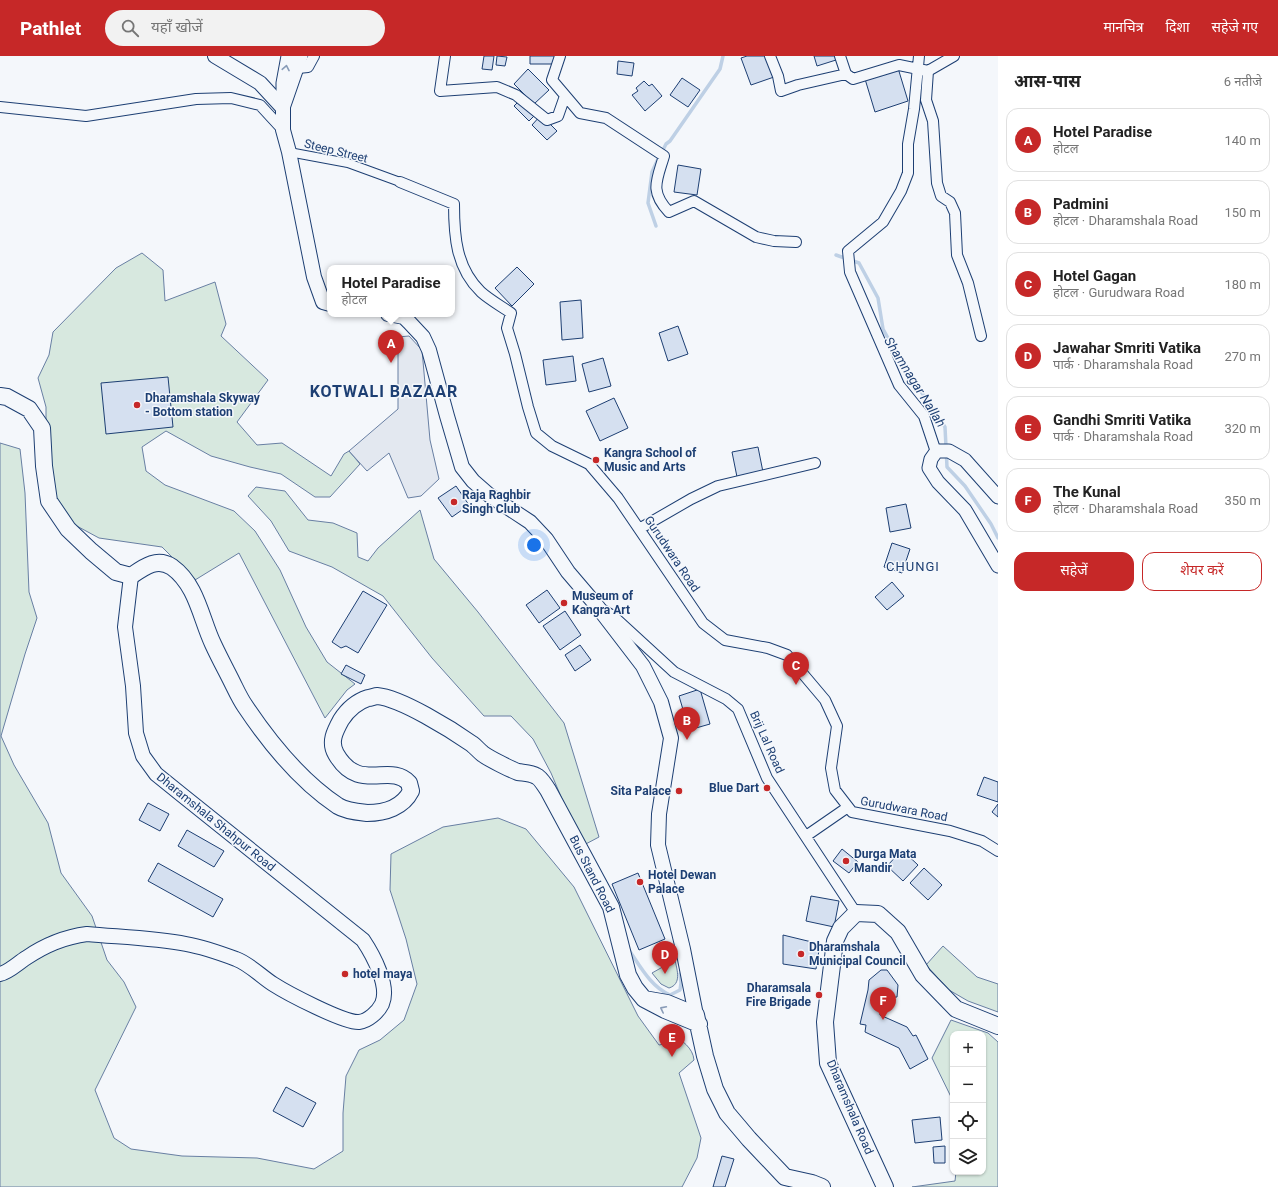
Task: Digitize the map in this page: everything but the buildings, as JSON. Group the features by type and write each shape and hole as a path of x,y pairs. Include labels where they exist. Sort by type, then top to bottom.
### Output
{"main road":[{"path":"215,56 260,83 283,108 283,130 289,152 314,277 323,302 327,303"},
{"path":"404,317 423,337 429,350 446,416 462,468 473,481 489,495 530,522 546,539 568,572 597,606 643,666 661,702 670,738 659,814 658,845 683,949 705,1056 715,1089 727,1113 785,1177 822,1187"},
{"path":"0,396 7,397 29,409 42,428 44,466 49,501 68,529 116,572 131,576"},
{"name":"Bus Stand Road","path":"131,576 147,564 160,562 172,567 184,579 196,599 212,644 244,706 282,756 308,781 339,806 352,811 383,811 395,807 403,802 410,791 409,783 400,776 388,775 372,777 355,774 344,765 336,755 333,748 332,743 336,729 351,707 359,701 377,696 402,703 448,728 473,744 483,754 517,771 537,776 548,790 611,907 628,975 635,988 644,999 665,1010 698,1020"},
{"name":"Dharamshala Shahpur Road","path":"0,974 43,947 72,936 87,934 186,944 238,959 274,985 345,1020 360,1022 369,1018 380,1008 384,1000 384,991 378,970 370,951 363,940 156,774 143,756 136,733 125,627 131,576"},
{"path":"856,913 878,914 898,932 923,975 956,1009 998,1026"},
{"name":"Dharamshala Road","path":"856,913 841,928 835,941 825,1022 828,1063 885,1187"}],"street":[{"path":"283,108 283,83 288,56"},
{"path":"283,108 301,56"},
{"path":"297,70 298,68 308,67 314,56"},
{"path":"445,56 440,91 496,87 516,95 547,120 558,116 565,96"},
{"path":"560,56 552,80 580,113 606,118 664,156 655,186 661,203 669,212 694,201 756,237 774,241 796,242"},
{"path":"770,56 778,76 781,92 798,85 846,74"},
{"path":"840,56 846,74 853,79 899,65 924,70 954,56"},
{"path":"919,56 924,70 926,100 933,121 937,183 941,196 950,202 955,213 957,254 968,283 981,336"},
{"path":"924,70 908,144 908,173 901,191 883,222 848,251 850,272 899,385 924,416 941,451 965,460 998,497"},
{"path":"0,107 86,116 196,99 230,98 260,105 283,130"},
{"name":"Steep Street","path":"289,152 348,163 400,182"},
{"name":"Gurudwara Road","path":"400,182 454,204 454,230 456,242 458,252 468,276 481,292 511,313 507,328 536,433 552,446 589,464 618,498 703,623 725,640 768,648 787,654 825,700 837,726 832,768 835,790 852,812 950,831 982,841 998,851"},
{"path":"941,451 931,459 929,468 938,482 965,510 998,566"},
{"path":"639,529 690,498 718,486 815,463"},
{"name":"Brij Lal Road","path":"597,606 613,616 674,672 726,699 738,710 767,778 856,913"},
{"path":"806,836 848,807"}],"shaded area":[{"path":"142,253 163,270 165,301 215,282 226,324 221,336 268,380 237,422 257,445 282,443 331,476 344,454 349,451 360,464 330,497 315,497 281,474 211,456 166,431 142,447 146,471 165,485 234,511 255,531 280,570 306,627 327,662 355,684 347,690 325,718 239,553 195,580 162,547 99,538 62,518 46,485 46,407 38,378 49,355 53,332 116,268"},
{"path":"409,336 422,350 430,440 439,479 421,496 408,498 389,453 367,471 349,451 398,409 398,337"},
{"path":"0,443 20,449 25,493 29,592 37,618 1,736 14,765 48,823 61,873 92,916 107,960 124,982 136,1007 95,1090 114,1138 131,1149 182,1156 257,1158 314,1169 343,1151 343,1113 346,1076 359,1050 380,1040 404,1020 417,984 406,939 390,890 391,854 443,827 498,818 526,829 574,887 638,1016 659,1045 664,1044 671,1034 683,1042 692,1052 694,1060 679,1073 701,1138 697,1158 682,1187 0,1187"},
{"path":"256,487 285,491 308,520 333,523 357,533 358,557 368,561 378,548 420,510 434,559 478,612 564,723 599,837 582,846 551,773 533,739 511,716 484,716 432,658 383,596 332,567 289,551 271,521 248,496"},
{"path":"943,946 977,977 998,984 998,1012 968,1001 949,990 926,965"},
{"path":"675,960 678,976 676,983 669,988 661,984 652,973"},
{"path":"951,1020 982,1031 950,1031 950,1095 932,1058"},
{"path":"986,1032 998,1042 998,1187 912,1187 955,1181 956,1175 986,1175"}],"waterway":[{"path":"661,154 666,144 670,141 720,69 723,56"},
{"path":"656,226 648,203 652,172 658,159"},
{"name":"Shamnagar Nallah","path":"836,255 859,263 878,298 883,329 901,362 945,427 947,467 965,486 991,524 998,538"},
{"path":"629,950 657,987 670,995 680,990 680,974"}],"place":[{"name":"Hotel Paradise","path":"391,363"},
{"name":"Dharamshala Skyway - Bottom station","path":"137,405"},
{"name":"Kangra School of Music and Arts","path":"596,460"},
{"name":"Raja Raghbir Singh Club","path":"454,502"},
{"name":"Museum of Kangra Art","path":"564,603"},
{"name":"Hotel Gagan","path":"796,685"},
{"name":"Padmini","path":"687,740"},
{"name":"Blue Dart","path":"767,788"},
{"name":"Sita Palace","path":"679,791"},
{"name":"Durga Mata Mandir","path":"846,861"},
{"name":"Hotel Dewan Palace","path":"640,882"},
{"name":"Dharamshala Municipal Council","path":"801,954"},
{"name":"hotel maya","path":"345,974"},
{"name":"Jawahar Smriti Vatika","path":"665,974"},
{"name":"Dharamsala Fire Brigade","path":"819,995"},
{"name":"The Kunal","path":"883,1020"},
{"name":"Gandhi Smriti Vatika","path":"672,1057"}],"district":[{"name":"KOTWALI BAZAAR","path":"384,391"},
{"name":"CHUNGI","path":"913,566"}]}
